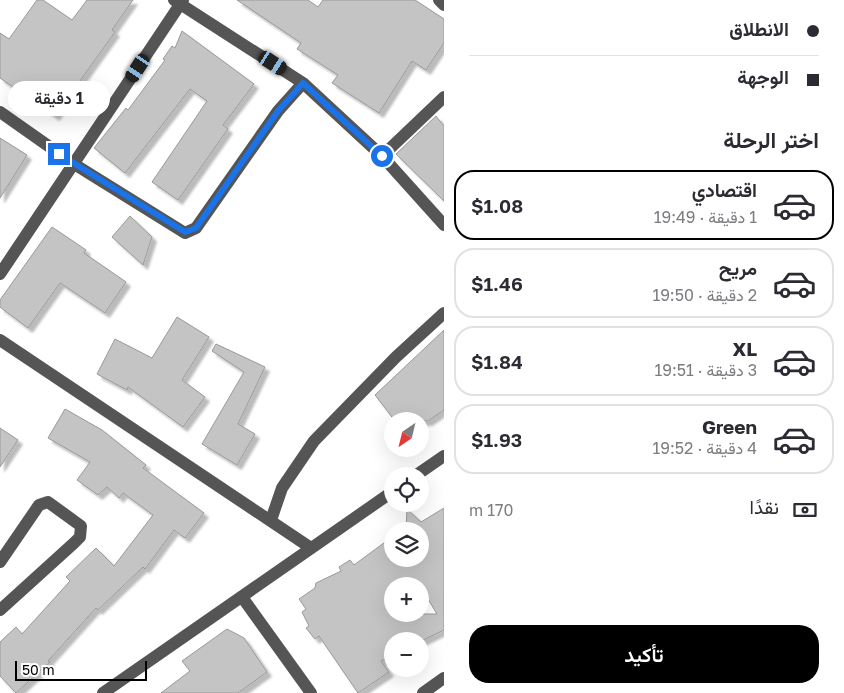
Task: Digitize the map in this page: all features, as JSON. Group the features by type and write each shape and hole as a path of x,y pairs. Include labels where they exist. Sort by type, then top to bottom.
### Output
{"street":[{"path":"439,0 444,5"},
{"path":"0,274 74,164 179,1 303,83 382,156 444,225"},
{"path":"0,112 74,164 185,232 196,228 278,111 303,83"},
{"path":"382,156 444,97"},
{"path":"271,520 282,488 314,441 396,357 444,313"},
{"path":"0,340 311,548"},
{"path":"428,467 444,456"},
{"path":"109,691 384,498"},
{"path":"0,562 39,505 48,502 81,526 80,537 0,610"},
{"path":"242,597 311,693"},
{"path":"423,693 444,678"}],"building":[{"path":"37,0 43,0 72,20 87,0 133,0 112,30 115,32 55,116 0,78 0,33 9,39"},
{"path":"237,0 308,0 318,7 323,0 415,0 444,19 444,43 426,70 412,61 379,113 332,83 338,75 297,49 301,43"},
{"path":"182,31 254,84 223,125 228,129 178,200 152,182 207,101 190,89 125,173 94,148 126,108 128,110 165,60 163,59 172,46 175,48"},
{"path":"436,116 444,126 444,201 396,154"},
{"path":"0,138 27,155 0,198"},
{"path":"130,216 152,237 143,265 112,237"},
{"path":"52,227 86,250 84,253 126,282 105,313 60,283 28,328 0,307 0,300"},
{"path":"177,317 209,337 182,380 205,397 183,427 128,387 127,390 97,374 115,339 152,358"},
{"path":"444,330 444,410 429,420 429,412 388,412 375,395"},
{"path":"216,344 265,367 238,424 255,434 237,465 202,444 244,372 212,351"},
{"path":"65,409 102,430 146,465 143,468 204,513 185,538 174,530 145,569 143,567 98,610 96,608 48,661 50,662 16,693 0,676 0,642 16,627 22,634 70,581 66,577 96,548 114,566 153,515 123,493 119,498 107,487 98,495 77,480 90,462 48,438"},
{"path":"0,428 18,440 0,467"},
{"path":"444,508 444,630 429,637 429,632 384,632 384,660 381,661 384,665 384,675 358,693 319,636 315,639 306,628 309,626 302,612 306,609 299,599 315,588 316,583 341,571 339,567 350,560 354,565 384,543 384,567 429,567 429,522 421,522"},
{"path":"407,512 410,512 421,522 406,522"},
{"path":"227,629 244,638 267,672 238,693 161,693 190,671 182,661"}],"route":[{"path":"59,154 174,227 185,232 196,228 278,111 303,83 382,156"}]}
